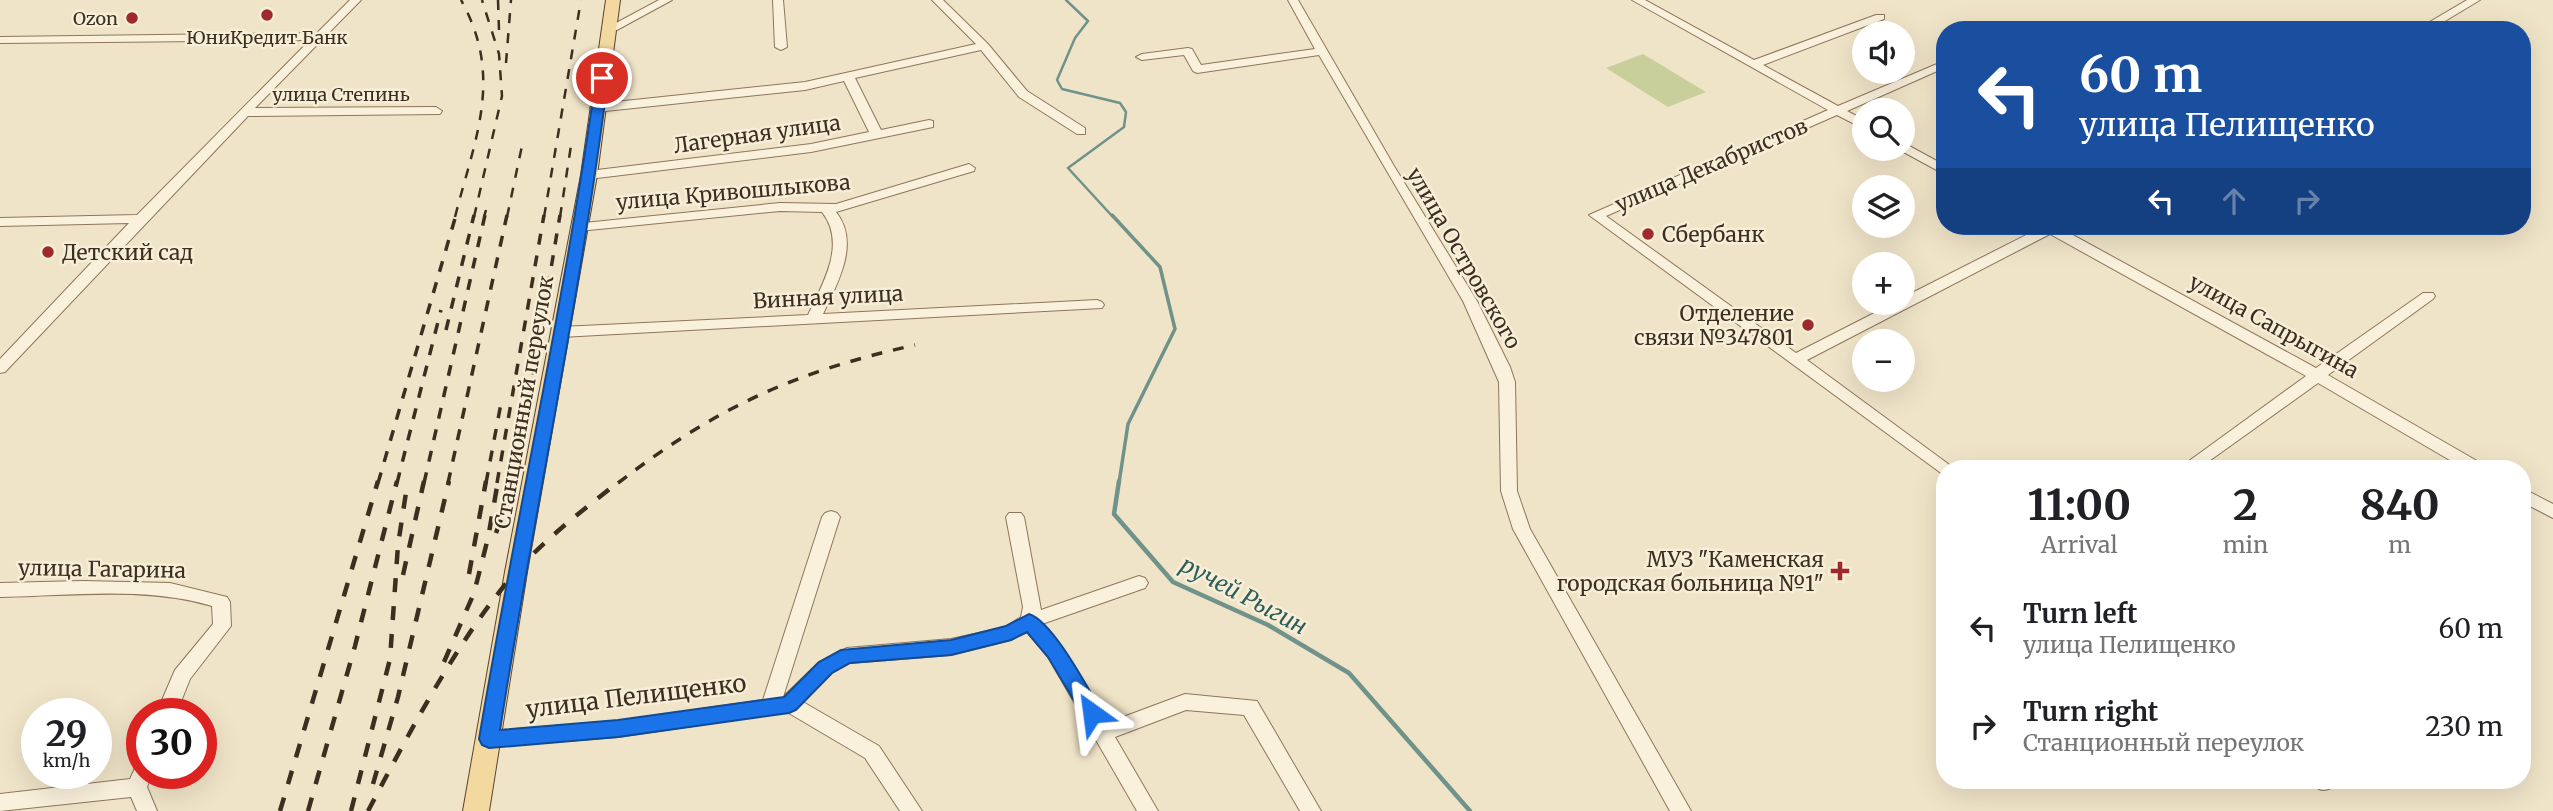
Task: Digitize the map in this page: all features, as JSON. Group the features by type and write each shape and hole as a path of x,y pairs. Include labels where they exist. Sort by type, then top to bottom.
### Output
{"main road":[{"name":"Станционный переулок","path":"476,811 516,572 589,174 613,0"}],"street":[{"path":"0,368 140,219 356,0"},
{"path":"611,29 667,0"},
{"path":"778,0 781,47"},
{"path":"937,0 984,46 1023,94 1080,131"},
{"name":"улица Островского","path":"1293,0 1388,166 1470,301 1502,367 1507,382 1509,491 1521,529 1681,811"},
{"path":"1638,0 1852,118"},
{"path":"2437,21 2475,0"},
{"path":"1754,64 1880,17"},
{"path":"0,40 320,36"},
{"path":"596,108 805,86 984,46"},
{"path":"1142,57 1188,51 1197,69 1323,51"},
{"path":"1838,110 1936,67"},
{"path":"849,78 877,135"},
{"name":"улица Декабристов","path":"1838,110 1596,215 1936,461"},
{"name":"улица Степинь","path":"246,112 436,111"},
{"name":"Лагерная улица","path":"589,174 745,158 929,124"},
{"path":"1915,153 1936,165"},
{"name":"улица Кривошлыкова","path":"579,227 780,207 827,209 873,199 915,183 969,168"},
{"path":"813,319 835,268 840,244 840,227 837,219 827,209"},
{"path":"0,222 140,219"},
{"path":"1796,359 2035,235"},
{"name":"улица Сапрыгина","path":"2064,235 2463,460"},
{"path":"2199,460 2428,296"},
{"name":"Винная улица","path":"561,332 1097,305"},
{"path":"2531,499 2553,512"},
{"path":"780,705 831,517"},
{"path":"1016,517 1032,607 1029,621"},
{"path":"780,705 825,668 847,656 951,648 1011,633 1029,621 1139,583"},
{"name":"улица Гагарина","path":"0,590 164,589 200,594 221,602 222,626 182,675 173,698"},
{"path":"1029,621 1055,652 1148,811"},
{"path":"1104,733 1185,702 1250,707 1311,811"},
{"path":"780,705 872,752 912,811"},
{"name":"улица Пелищенко","path":"489,739 618,729 780,705"},
{"path":"2,805 126,783"},
{"path":"142,789 147,811"}],"green space":[{"path":"1643,54 1706,92 1668,107 1606,68"}],"waterway":[{"name":"ручей Рыгин","path":"1066,0 1088,21 1075,38 1057,80 1062,89 1120,103 1126,112 1124,127 1068,168 1113,217"},
{"name":"ручей Рыгин","path":"1112,215 1160,267 1175,329 1128,424 1119,483"},
{"name":"ручей Рыгин","path":"1119,481 1114,514 1173,582 1268,625 1349,673 1470,811"}],"railway":[{"path":"455,217 477,134 483,82 481,55 474,28 461,0"},
{"path":"474,217 502,96 499,54 482,0"},
{"path":"498,0 499,30"},
{"path":"506,63 511,0"},
{"path":"544,217 581,0"},
{"path":"560,217 572,139"},
{"path":"507,217 523,141"},
{"path":"484,217 486,210"},
{"path":"378,483 456,215"},
{"path":"446,330 474,215"},
{"path":"424,483 485,215"},
{"path":"448,483 507,215"},
{"path":"497,483 544,215"},
{"path":"515,483 560,215"},
{"path":"397,483 441,310"},
{"path":"618,483 689,433 758,396 831,367 915,345"},
{"path":"486,483 502,398"},
{"path":"280,811 378,481"},
{"path":"308,811 355,646 397,481"},
{"path":"403,575 424,481"},
{"path":"373,784 398,697 449,481"},
{"path":"469,574 486,481"},
{"path":"444,662 474,593 488,538 498,481"},
{"path":"496,533 515,481"},
{"path":"368,811 454,656 494,598 539,548 620,481"},
{"path":"351,811 390,659 398,545 407,486"}],"place":[{"name":"ЮниКредит Банк","path":"267,15"},
{"name":"Ozon","path":"132,18"},
{"name":"Сбербанк","path":"1648,234"},
{"name":"Детский сад","path":"48,252"},
{"name":"Отделение связи №347801","path":"1808,325"},
{"name":"МУЗ \"Каменская городская больница №1\"","path":"1840,571"}],"route":[{"path":"602,78 589,174 516,572 489,739 618,729 789,704 825,668 847,656 951,648 1011,633 1029,621 1055,652 1092,713"}]}
